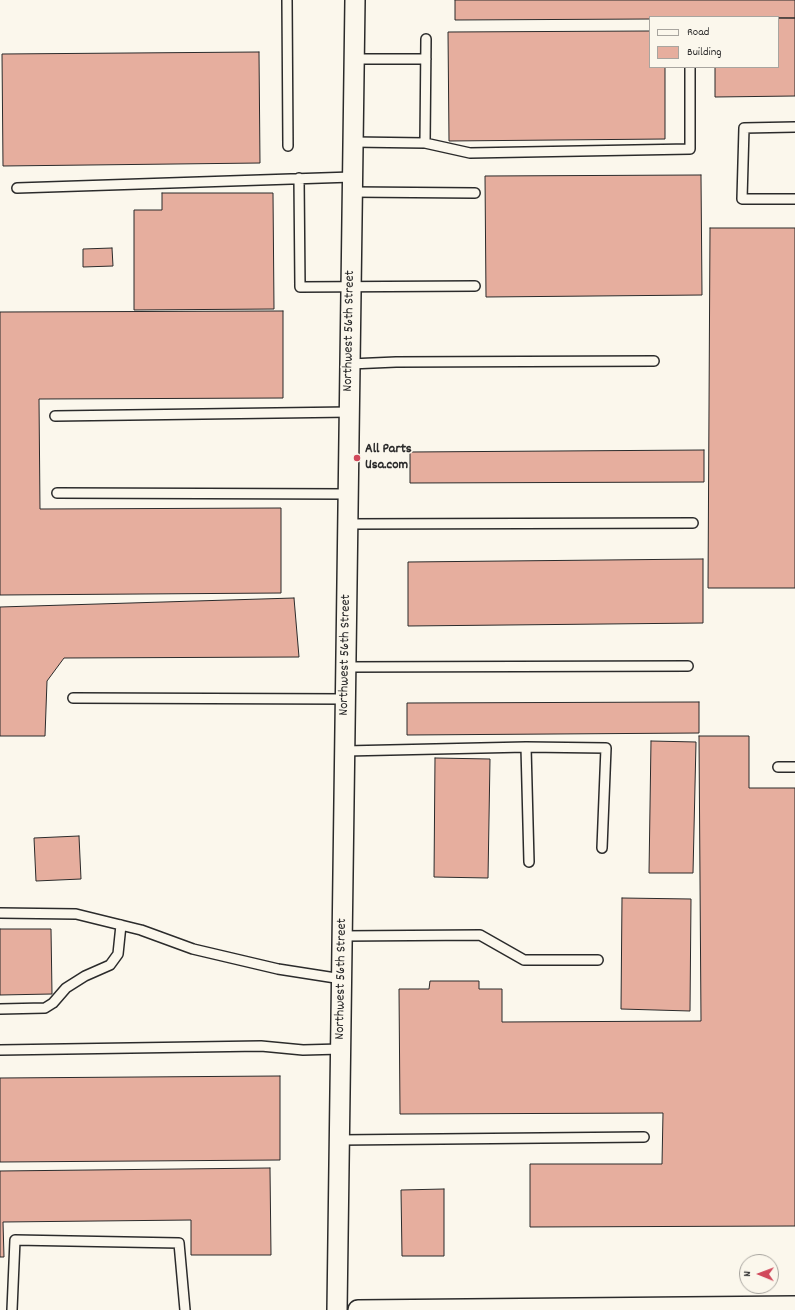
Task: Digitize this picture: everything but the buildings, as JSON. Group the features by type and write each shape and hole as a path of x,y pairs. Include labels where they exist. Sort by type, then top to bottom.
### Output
{"street":[{"name":"Northwest 56th Street","path":"337,1310 355,0"},
{"path":"358,1310 795,1306"}],"lane":[{"path":"287,0 288,146"},
{"path":"425,143 426,39"},
{"path":"354,59 426,59"},
{"path":"353,142 425,143 470,153 690,149 690,68"},
{"path":"795,127 744,128 742,199 795,199"},
{"path":"299,178 300,287 476,286"},
{"path":"17,188 299,178 352,184 475,193"},
{"path":"350,364 396,362 654,361"},
{"path":"55,416 350,412"},
{"path":"57,493 348,494"},
{"path":"348,524 692,524"},
{"path":"346,667 688,666"},
{"path":"73,698 346,699"},
{"path":"345,751 526,747 606,748 602,848"},
{"path":"526,747 529,862"},
{"path":"778,767 795,767"},
{"path":"0,912 76,914 141,930 193,949 278,969 342,979"},
{"path":"0,1009 45,1008 53,1003 66,988 86,976 110,965 118,954 121,925"},
{"path":"342,936 480,935 524,960 598,960"},
{"path":"0,1050 261,1046 303,1050 341,1049"},
{"path":"340,1140 644,1137"},
{"path":"12,1310 15,1240 179,1243 185,1310"}],"place":[{"name":"All Parts Usa.com","path":"357,458"}]}
